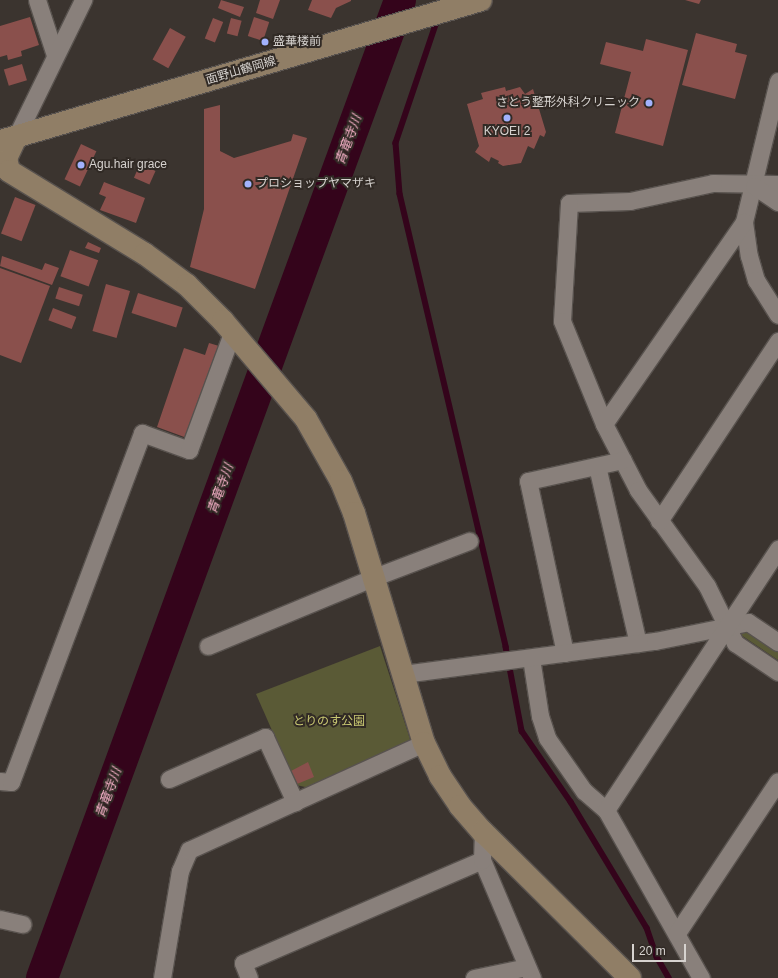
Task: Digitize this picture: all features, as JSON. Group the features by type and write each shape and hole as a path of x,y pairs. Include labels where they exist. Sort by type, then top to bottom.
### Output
{"street":[{"path":"37,0 55,55"},
{"path":"83,0 55,55 8,139 6,158 9,171 166,268 207,303 306,419 341,481 354,514 372,578 404,674 424,743 440,776 460,806 482,832 630,978"},
{"name":"面野山鶴岡線","path":"8,139 471,3"},
{"path":"604,424 744,222 754,186 778,81"},
{"path":"778,184 754,186 713,183 643,199 569,203 562,321 604,424 638,490 659,521 708,586 735,643 778,672"},
{"path":"754,186 778,202"},
{"path":"744,222 749,256 756,280 778,315"},
{"path":"0,782 12,782 142,433 189,450 232,333"},
{"path":"659,521 778,342"},
{"path":"565,653 528,481 623,460"},
{"path":"598,466 638,643"},
{"path":"208,646 372,578 469,541"},
{"path":"606,810 778,549"},
{"path":"404,674 638,643 727,628 748,622 778,642"},
{"path":"531,658 540,716 547,738 584,791 606,810 677,933 701,978"},
{"path":"169,779 265,737 294,802"},
{"path":"162,978 180,871 189,850 424,743"},
{"path":"677,933 778,781"},
{"path":"474,978 530,972 482,860 482,832"},
{"path":"249,978 242,963 482,860"},
{"path":"0,919 22,924"}],"green space":[{"path":"746,630 778,651 778,660 741,635"},
{"name":"とりのす公園","path":"380,646 410,739 407,747 310,788 296,785 256,694"}],"building":[{"path":"221,0 244,7 240,17 218,8"},
{"path":"260,0 280,0 273,19 256,13"},
{"path":"312,0 351,1 336,8 331,18 308,10"},
{"path":"685,0 701,0 699,4"},
{"path":"30,17 39,45 21,51 22,56 8,60 7,55 0,57 0,26"},
{"path":"254,17 269,22 263,41 248,36"},
{"path":"213,18 223,22 215,43 205,38"},
{"path":"231,18 242,21 237,36 227,33"},
{"path":"170,28 186,37 168,68 153,59"},
{"path":"696,33 737,44 735,52 747,55 735,99 682,85"},
{"name":"さとう整形外科クリニック","path":"646,39 688,50 663,146 615,133 631,72 600,64 606,42 643,51"},
{"path":"22,64 27,80 9,86 4,70"},
{"name":"KYOEI 2","path":"505,87 506,91 520,87 525,94 533,89 546,132 544,137 540,135 534,149 528,146 521,163 503,166 498,163 499,161 491,157 489,162 475,152 479,146 467,104 483,99 481,93"},
{"name":"プロショップヤマザキ","path":"220,105 220,151 234,158 291,141 293,134 307,138 255,289 190,267 204,209 204,109"},
{"name":"Agu.hair grace","path":"81,144 96,151 80,187 65,179"},
{"path":"140,164 156,171 149,185 134,178"},
{"path":"104,182 145,198 136,223 100,210 106,197 99,194"},
{"path":"15,197 36,205 22,241 1,233"},
{"path":"88,242 101,248 99,253 85,248"},
{"path":"70,250 98,260 89,287 60,276"},
{"path":"2,256 42,270 45,263 59,268 52,285 0,266"},
{"path":"0,268 50,286 21,363 0,355"},
{"path":"106,284 130,291 117,338 92,331"},
{"path":"59,287 83,295 79,306 55,298"},
{"path":"138,293 183,308 176,327 132,313"},
{"path":"53,308 76,317 72,329 48,320"},
{"path":"209,343 219,346 187,438 157,427 184,348 205,355"},
{"path":"308,762 314,777 297,784 291,771"}],"waterway":[{"name":"青竜寺川","path":"42,978 400,0"},
{"path":"438,19 396,143 400,194 506,647 522,731 571,802 647,928 657,957 669,978"}],"place":[{"name":"盛華楼前","path":"265,42"},
{"name":"さとう整形外科クリニック","path":"649,103"},
{"name":"KYOEI 2","path":"507,118"},
{"name":"Agu.hair grace","path":"81,165"},
{"name":"プロショップヤマザキ","path":"248,184"}]}
